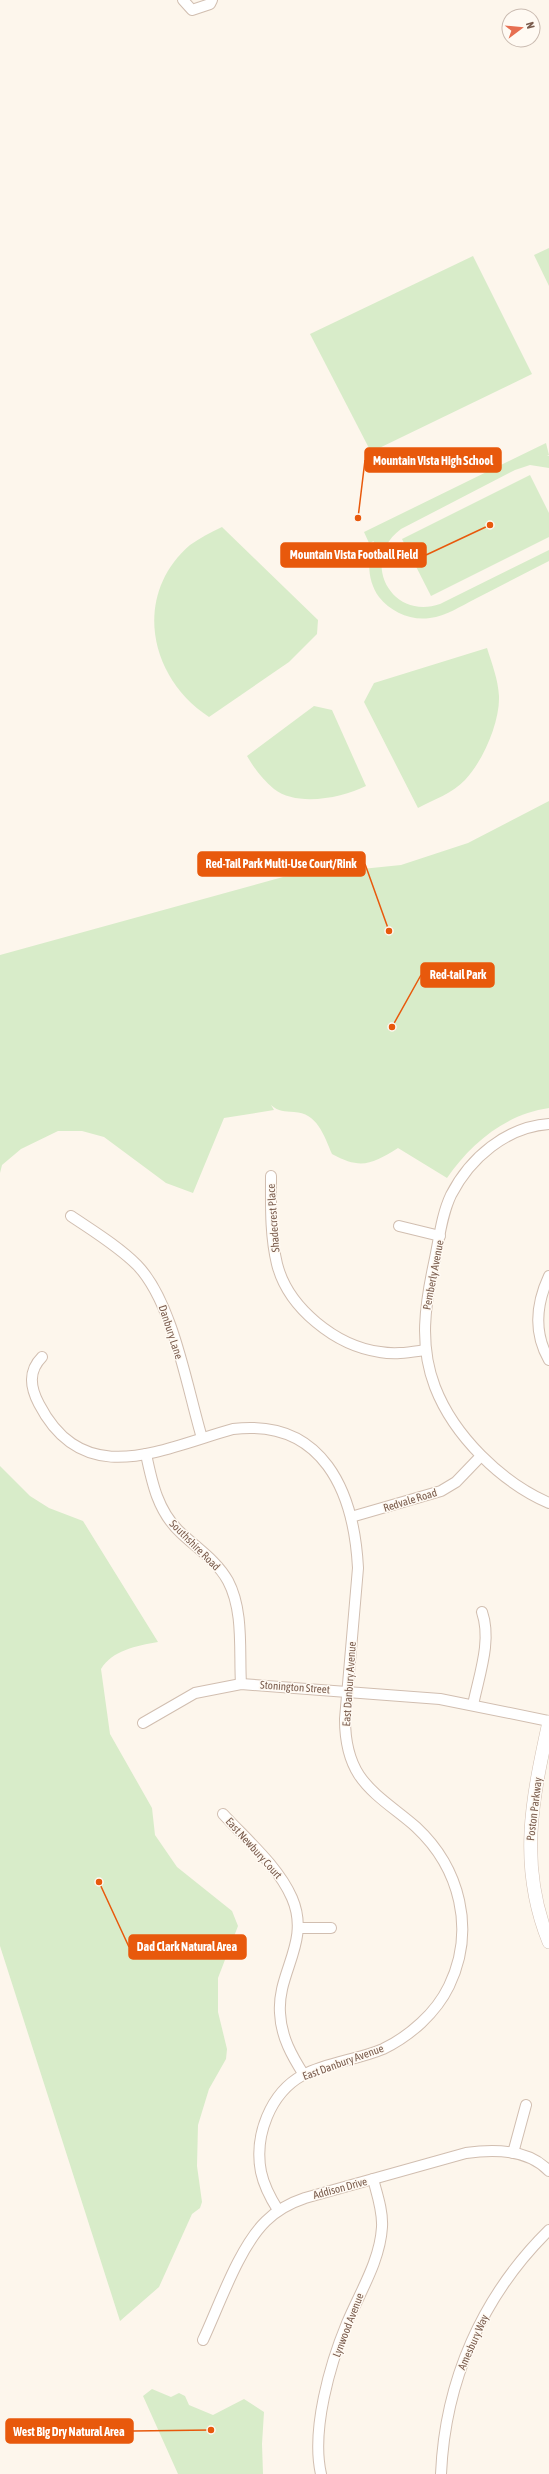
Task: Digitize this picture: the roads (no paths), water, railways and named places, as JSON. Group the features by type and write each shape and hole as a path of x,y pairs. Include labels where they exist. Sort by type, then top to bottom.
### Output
{"street":[{"path":"183,0 192,10 210,4 212,0"},
{"name":"Pemberly Avenue","path":"549,1124 524,1129 505,1137 476,1159 451,1196 440,1236 426,1303 426,1350 435,1387 444,1408 461,1433 481,1456 518,1484 549,1503"},
{"name":"Shadecrest Place","path":"271,1176 273,1243 277,1265 286,1286 300,1306 327,1330 350,1343 381,1352 400,1354 426,1350"},
{"name":"Danbury Lane","path":"71,1216 123,1252 137,1265 156,1292 169,1323 202,1438"},
{"path":"400,1226 440,1236"},
{"path":"549,1276 542,1292 538,1319 538,1333 549,1360"},
{"name":"East Danbury Avenue","path":"42,1357 32,1370 31,1384 34,1396 43,1413 57,1432 71,1444 102,1457 123,1458 146,1454 202,1438 248,1428 271,1430 296,1438 318,1453 330,1466 341,1487 351,1517 357,1545 358,1568 345,1737 354,1765 370,1788 415,1827 444,1861 460,1903 463,1924 457,1967 445,1993 429,2015 412,2030 382,2049 304,2075 288,2086 276,2099 265,2120 261,2138 261,2173 278,2210"},
{"name":"Southshire Road","path":"146,1454 157,1498 166,1516 180,1533 218,1566 231,1589 237,1615 241,1684"},
{"name":"Redvale Road","path":"351,1517 441,1491 456,1482 481,1456"},
{"path":"473,1705 485,1647 486,1635 482,1612"},
{"name":"Stonington Street","path":"142,1723 195,1693 241,1684 440,1699 549,1721"},
{"name":"Poston Parkway","path":"549,1721 534,1790 530,1823 530,1855 537,1906 549,1942"},
{"name":"East Newbury Court","path":"223,1814 284,1882 292,1899 298,1928 295,1952 281,1994 280,2012 285,2040 304,2075"},
{"path":"298,1928 330,1928"},
{"path":"513,2153 526,2105"},
{"name":"Addison Drive","path":"203,2340 251,2240 261,2226 278,2210 305,2198 466,2153 488,2150 513,2153 533,2160 549,2171"},
{"name":"Lynwood Avenue","path":"321,2474 319,2443 328,2386 346,2324 375,2261 381,2238 382,2213 373,2179"},
{"name":"Amesbury Way","path":"441,2474 445,2427 453,2392 467,2349 496,2294 530,2249 549,2230"}],"place":[{"name":"Mountain Vista High School","path":"358,518"},
{"name":"Mountain Vista Football Field","path":"490,525"},
{"name":"Red-Tail Park Multi-Use Court/Rink","path":"389,931"},
{"name":"Red-tail Park","path":"392,1027"},
{"name":"Dad Clark Natural Area","path":"99,1882"},
{"name":"West Big Dry Natural Area","path":"211,2430"}]}
